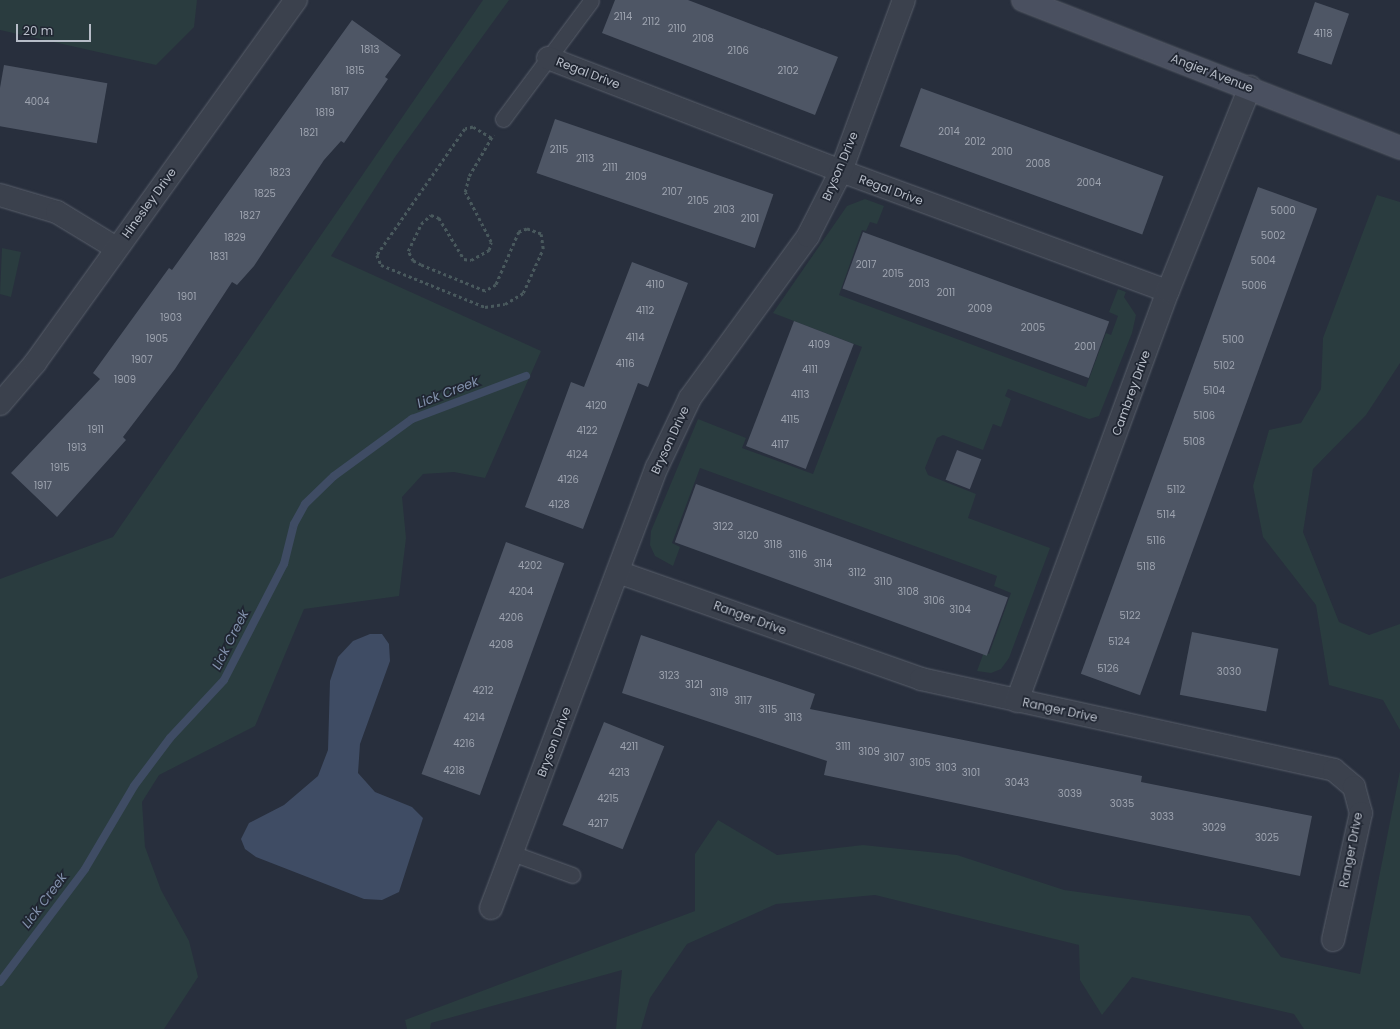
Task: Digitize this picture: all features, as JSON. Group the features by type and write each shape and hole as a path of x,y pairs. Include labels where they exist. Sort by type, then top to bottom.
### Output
{"street":[{"name":"Hinesley Drive","path":"0,404 35,363 116,248 296,0"},
{"name":"Bryson Drive","path":"491,908 657,466 690,398 808,236 841,171 904,0"},
{"name":"Angier Avenue","path":"1023,0 1250,87 1400,148"},
{"name":"Regal Drive","path":"548,58 841,171 1168,291"},
{"name":"Cambrey Drive","path":"1017,701 1168,291 1250,87"},
{"path":"0,195 57,212 116,248"},
{"name":"Ranger Drive","path":"618,572 920,679 1334,770 1345,777 1354,788 1360,813 1333,940"}],"lane":[{"path":"503,119 591,0"},
{"path":"512,853 572,875"}],"path":[{"path":"491,138 473,127 465,129 377,255 381,265 485,307 505,304 523,293 543,249 541,234 527,229 519,232 496,285 485,291 413,261 408,251 421,224 431,215 439,218 464,259 471,260 489,250 491,242 465,192 469,176 503,119"}],"shaded area":[{"path":"0,0 197,0 194,27 156,65 0,30"},
{"path":"483,0 509,0 395,157 331,256 541,351 485,478 454,472 423,474 402,497 406,538 399,596 304,609 255,726 159,775 142,802 145,847 161,890 189,941 198,977 164,1029 0,1029 0,579 113,537"},
{"path":"1377,195 1400,202 1400,363 1366,415 1313,469 1303,532 1339,622 1369,635 1400,624 1400,730 1383,700 1329,685 1316,605 1263,537 1253,486 1269,430 1301,423 1321,389 1323,338"},
{"path":"865,199 884,206 877,224 870,222 866,231 862,230 839,295 1086,387 1106,333 1111,335 1118,316 1109,312 1118,289 1126,292 1124,297 1136,315 1132,333 1099,416 1089,419 1008,389 1005,396 1011,399 1001,427 993,424 983,450 943,435 937,438 925,468 928,475 976,494 968,518 1050,548 1009,658 1001,669 991,673 977,671 984,652 989,654 1011,593 994,586 997,576 700,468 672,543 680,547 673,566 655,556 650,545 651,531 698,419 746,438 742,448 813,474 862,347 773,313 847,206"},
{"path":"2,248 21,252 11,297 0,294"},
{"path":"1400,771 1400,1029 1304,1029 1294,1014 1132,977 1102,1015 1080,980 1079,945 875,895 776,904 687,944 650,998 641,1029 616,1029 622,970 431,1023 430,1029 407,1029 405,1020 695,911 695,854 718,820 777,855 863,845 957,855 1064,890 1250,916 1281,957 1360,974"}],"water":[{"path":"370,634 382,634 389,644 390,661 360,744 358,773 375,792 412,807 423,818 399,892 382,900 364,899 256,857 245,849 241,839 249,823 284,805 318,776 328,750 330,681 338,657 353,641"}],"building":[{"path":"615,0 688,0 838,57 815,115 602,33"},
{"path":"1315,2 1349,14 1331,65 1297,53"},
{"path":"352,20 401,55 385,77 388,79 344,143 341,141 324,160 254,266 237,285 232,282 175,369 123,437 126,440 57,517 11,473 100,379 93,373 169,268 172,270"},
{"path":"4,65 107,83 97,143 0,126 0,88"},
{"path":"921,88 1163,176 1142,235 900,146"},
{"path":"555,119 773,194 755,248 536,173"},
{"path":"1258,187 1317,209 1140,695 1081,674"},
{"path":"863,232 1109,322 1089,378 842,288"},
{"path":"632,262 688,283 648,387 638,383 583,529 525,507 571,382 584,387"},
{"path":"794,321 854,344 806,469 746,446"},
{"path":"957,450 981,459 970,489 946,480"},
{"path":"696,484 1008,598 987,656 675,542"},
{"path":"506,542 564,563 480,795 422,774"},
{"path":"1192,632 1278,649 1266,712 1180,695"},
{"path":"641,635 815,694 810,709 1142,776 1141,782 1312,816 1300,876 824,775 827,761 622,693"},
{"path":"604,722 664,746 623,849 562,825"}],"waterway":[{"name":"Lick Creek","path":"0,982 85,869 134,786 170,738 224,680 284,564 294,524 305,504 334,476 412,419 526,376"}]}
